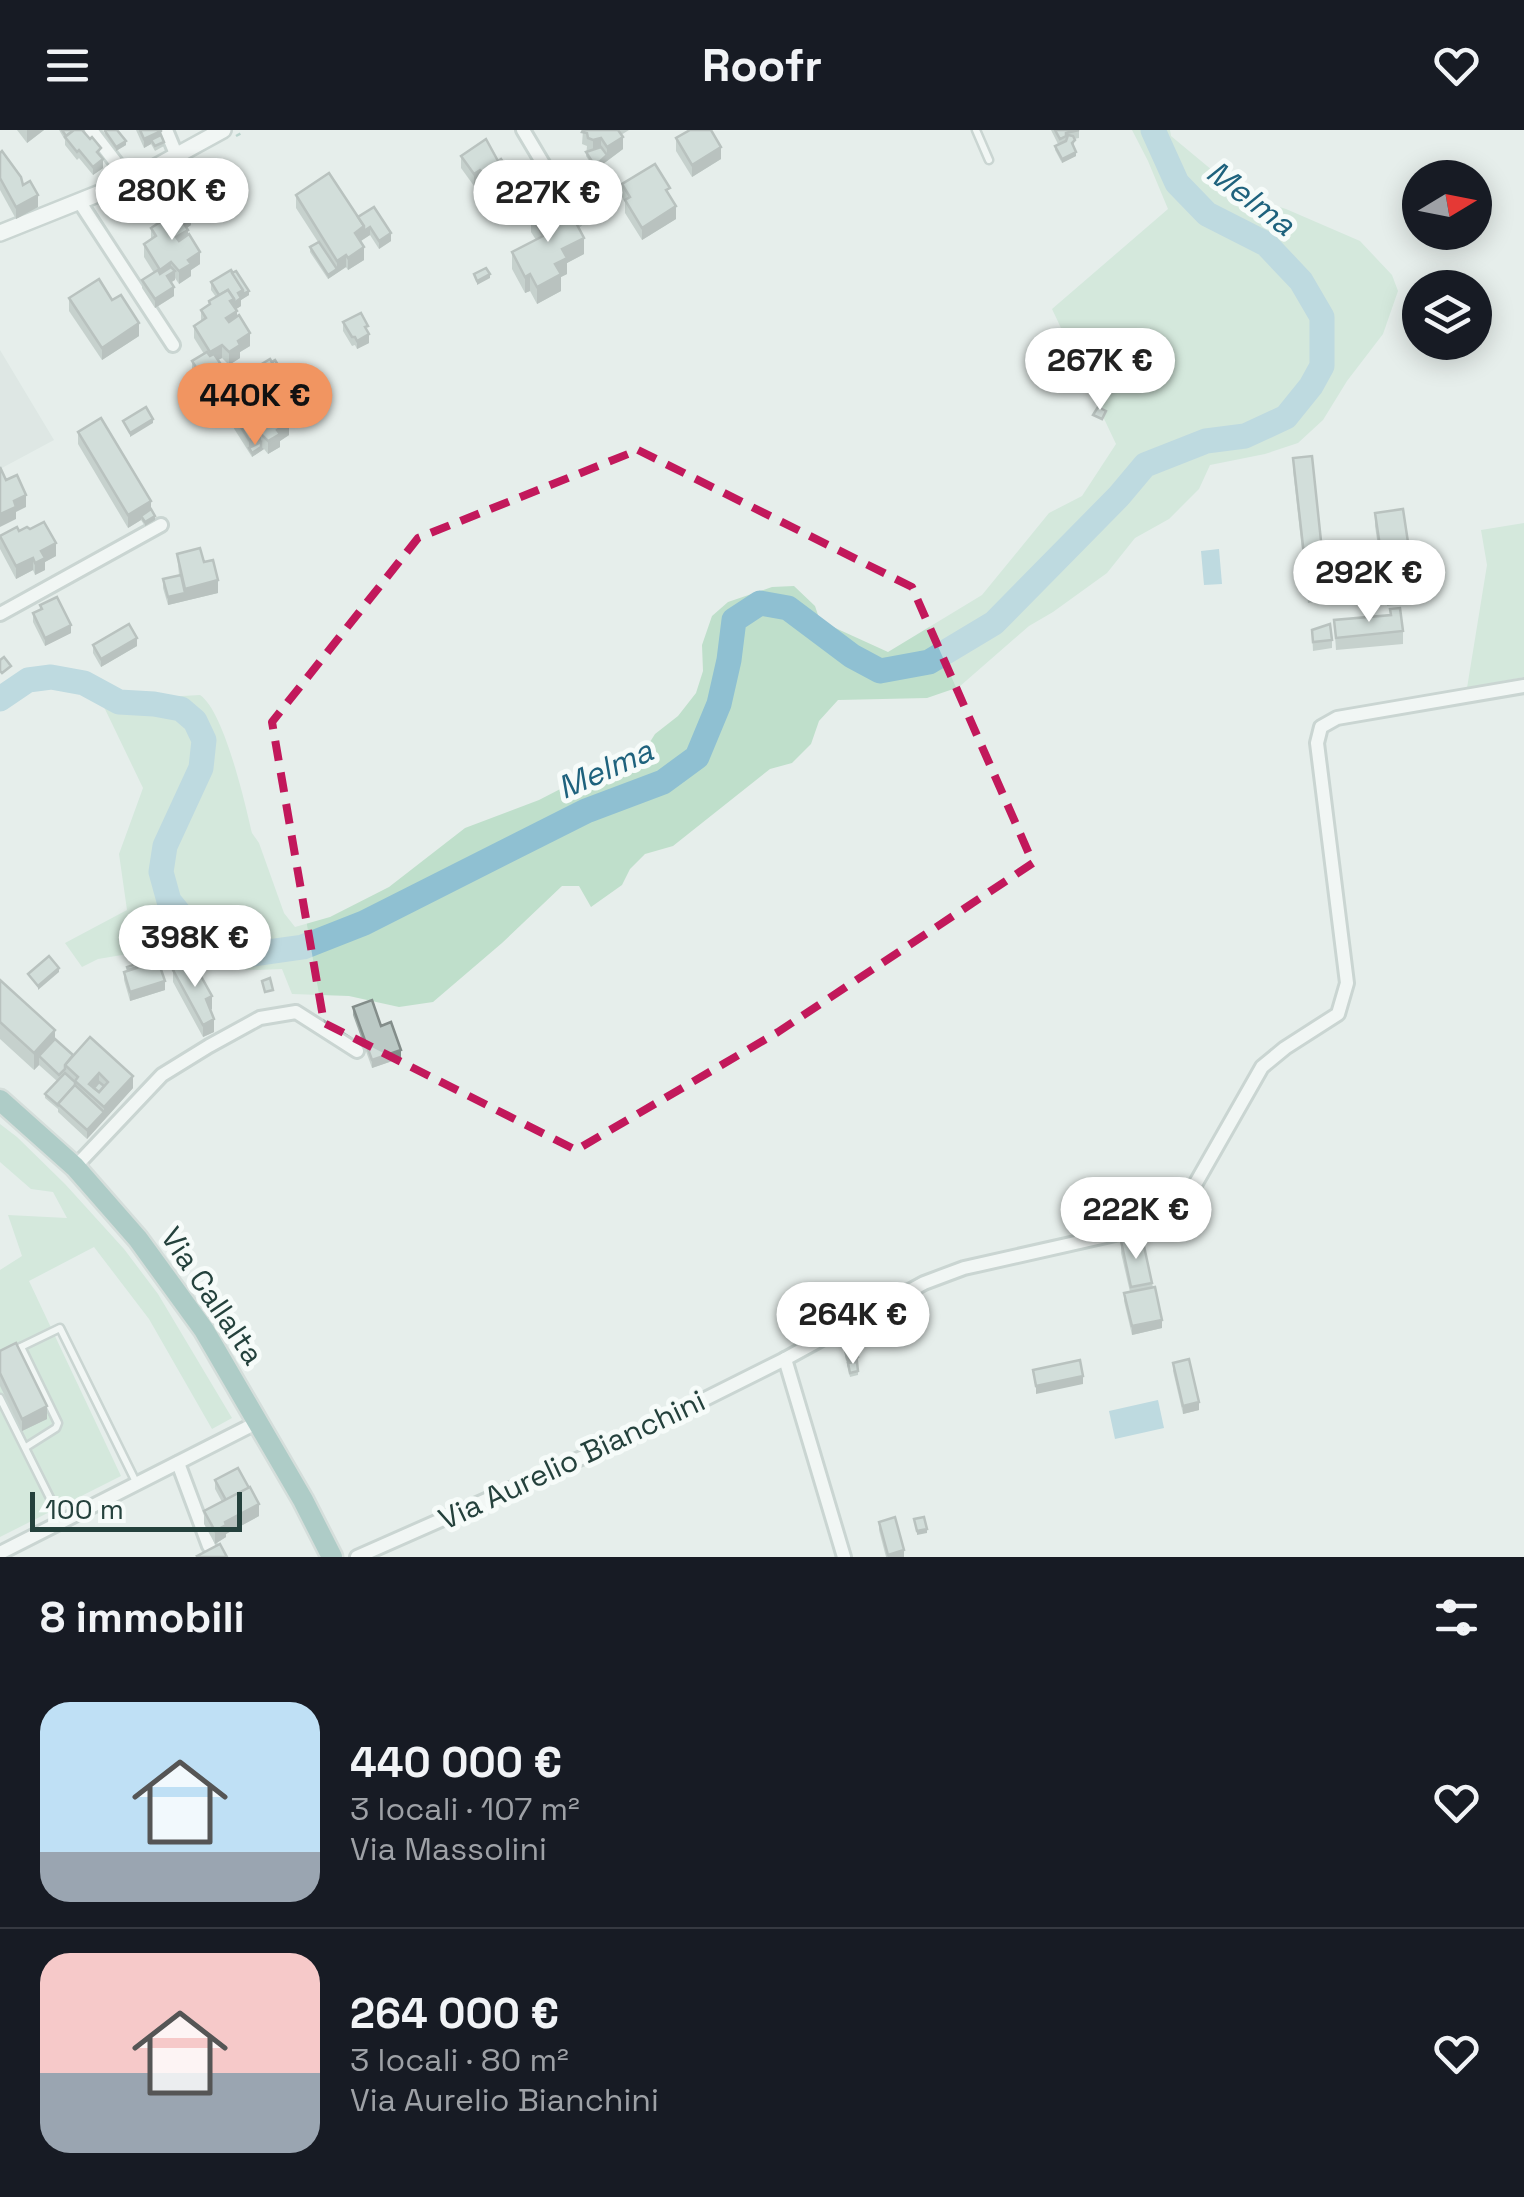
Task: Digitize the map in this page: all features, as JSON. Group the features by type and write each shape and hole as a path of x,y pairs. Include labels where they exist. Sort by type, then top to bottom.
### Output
{"main road":[{"name":"Via Callalta","path":"0,1100 74,1167 160,1269 204,1330 332,1557"}],"street":[{"path":"90,130 130,181"},
{"path":"166,130 176,154"},
{"path":"0,234 130,181 223,130"},
{"path":"522,130 576,219"},
{"path":"79,201 173,344"},
{"path":"0,614 161,525"},
{"name":"Via Aurelio Bianchini","path":"357,1557 631,1436 924,1284 964,1268 1134,1230 1161,1219 1188,1197 1262,1067 1284,1048 1338,1014 1347,983 1317,743 1321,727 1337,718 1524,686"},
{"path":"74,1167 162,1075 260,1018 296,1012 357,1051"},
{"path":"784,1360 844,1557"},
{"path":"0,1553 258,1422"},
{"path":"178,1463 209,1546"}],"lane":[{"path":"976,130 989,160"},
{"path":"0,1357 60,1328 136,1484"},
{"path":"21,1347 58,1423 26,1447"},
{"path":"0,1398 62,1522"}],"highlighted area":[{"path":"638,450 912,587 1033,863 778,1032 576,1150 324,1023 272,722 418,538"}],"shaded area":[{"path":"0,350 54,440 0,469"}],"green space":[{"path":"1132,130 1170,130 1171,136 1242,195 1360,241 1392,275 1398,291 1383,334 1323,420 1298,443 1210,465 1199,489 1169,519 1135,538 1107,573 1029,626 959,687 927,698 838,700 819,721 811,744 792,763 770,769 673,846 645,854 630,869 622,885 591,907 579,886 562,886 433,1002 399,1007 349,996 292,994 282,969 220,965 188,944 98,959 82,967 65,943 127,910 119,854 143,788 91,680 129,699 200,695 209,704 232,759 252,833 284,913 295,927 330,917 389,887 465,828 539,800 645,750 655,734 678,716 696,693 703,671 702,645 712,616 728,602 772,587 794,586 815,606 820,621 888,652 982,595 1049,513 1082,496 1116,444 1052,309 1168,209"},
{"path":"1524,523 1524,677 1467,688 1487,565 1481,530"},
{"path":"0,1124 65,1184 124,1249 158,1294 232,1418 212,1429 149,1319 94,1247 29,1281 121,1476 0,1537 0,1270 22,1256 8,1215 67,1218 53,1192 31,1189 0,1162"}],"water":[{"path":"1219,549 1222,584 1204,585 1201,551"},
{"path":"1158,1400 1164,1428 1115,1439 1109,1411"}],"building":[{"path":"74,130 82,130 101,148 97,152 103,159 93,167 65,137"},
{"path":"106,130 117,130 126,141 116,147"},
{"path":"140,130 161,130 161,131 144,139"},
{"path":"583,130 618,130 623,137 607,147 601,138 588,138"},
{"path":"690,130 711,130 721,147 692,165 676,138"},
{"path":"1055,130 1079,130 1060,139"},
{"path":"161,135 164,142 155,146 151,140"},
{"path":"1068,135 1075,140 1072,143 1076,152 1062,159 1055,146 1066,141"},
{"path":"486,139 498,161 501,159 517,182 491,196 478,175 482,172 474,174 461,156"},
{"path":"601,147 607,155 595,166 586,152"},
{"path":"2,151 23,185 30,181 38,195 16,207 0,178"},
{"path":"655,164 676,206 642,228 625,200 630,197 622,184"},
{"path":"329,173 364,226 355,233 364,247 337,261 296,195"},
{"path":"181,189 193,209 188,212 191,217 184,221 177,208 169,213 161,201"},
{"path":"186,190 199,210 193,213 183,192"},
{"path":"557,201 569,222 574,219 584,238 562,249 567,258 555,264 561,274 537,287 530,274 525,277 512,252 543,236 531,215"},
{"path":"374,207 391,233 379,241 370,227 364,231 358,217"},
{"path":"177,208 188,230 176,237 179,241 189,234 200,252 179,271 171,262 160,270 144,244 156,236 151,228"},
{"path":"319,242 337,269 328,275 310,247"},
{"path":"171,267 175,271 167,276 174,287 155,299 142,280"},
{"path":"486,268 490,274 477,281 474,274"},
{"path":"231,270 243,290 234,303 228,290 219,295 211,282"},
{"path":"236,271 249,291 243,294 232,273"},
{"path":"99,279 112,300 121,295 139,323 102,348 69,298"},
{"path":"228,290 237,311 226,318 229,322 239,315 250,333 229,352 222,345 210,352 194,326 206,318 201,310 209,301"},
{"path":"361,313 369,334 357,341 343,322"},
{"path":"207,352 210,356 214,354 224,369 205,381 192,361"},
{"path":"270,359 282,379 273,392 267,379 259,385 250,371"},
{"path":"275,360 287,380 282,383 272,362"},
{"path":"267,379 276,400 265,408 268,411 278,404 289,422 268,441 261,434 249,440 233,414 245,406 240,399"},
{"path":"146,407 153,419 130,433 123,421"},
{"path":"1098,407 1106,411 1102,419 1093,415"},
{"path":"101,418 151,501 128,515 78,432"},
{"path":"1312,456 1326,588 1308,590 1293,458"},
{"path":"0,467 6,480 17,475 26,495 14,501 16,507 0,514"},
{"path":"151,509 155,516 145,522 141,516"},
{"path":"1403,509 1415,589 1387,593 1375,513"},
{"path":"44,522 56,543 41,551 45,558 35,563 33,558 16,566 0,536 17,527 19,531 30,529"},
{"path":"200,548 204,562 213,560 218,580 185,589 177,554"},
{"path":"181,575 185,593 168,597 163,579"},
{"path":"57,597 71,625 45,638 33,613"},
{"path":"1400,608 1403,631 1336,638 1334,620 1391,615 1390,609"},
{"path":"129,624 137,638 101,659 93,645"},
{"path":"1330,624 1332,640 1313,642 1312,630"},
{"path":"4,657 11,666 2,673 0,660"},
{"path":"49,956 59,968 38,986 28,974"},
{"path":"152,959 153,962 128,970 127,967"},
{"path":"192,960 212,996 206,999 214,1019 203,1025 173,970"},
{"path":"158,961 165,981 130,992 124,972"},
{"path":"270,978 273,990 265,992 262,981"},
{"path":"0,980 55,1030 34,1053 0,1022"},
{"path":"372,1000 381,1026 391,1022 401,1050 372,1060 353,1007"},
{"path":"90,1037 133,1076 104,1107 75,1081 78,1077 65,1065","holes":["99,1073 108,1082 99,1092 89,1084"]},
{"path":"55,1039 73,1055 59,1075 39,1056"},
{"path":"65,1073 75,1085 59,1106 45,1094"},
{"path":"75,1085 104,1112 87,1130 58,1104"},
{"path":"1142,1237 1152,1283 1131,1287 1121,1241"},
{"path":"1155,1287 1162,1320 1132,1326 1124,1293"},
{"path":"852,1326 858,1357 847,1359 841,1329"},
{"path":"16,1343 47,1406 22,1419 0,1373 0,1351"},
{"path":"1189,1359 1199,1402 1183,1406 1173,1363"},
{"path":"1080,1360 1083,1376 1036,1386 1033,1370"},
{"path":"857,1362 858,1371 850,1373 848,1363"},
{"path":"238,1468 249,1488 226,1500 215,1480"},
{"path":"250,1487 259,1504 215,1531 204,1511"},
{"path":"895,1517 904,1550 888,1555 879,1522"},
{"path":"924,1517 927,1529 917,1531 914,1519"},
{"path":"220,1544 227,1557 197,1556"}],"waterway":[{"name":"Melma","path":"0,699 28,680 51,677 84,683 119,702 181,709 195,721 204,740 201,768 165,846 161,872 169,901 195,933 221,953 254,954 303,947 364,923 586,811 663,782 697,757 719,704 734,620 760,603 788,608 852,656 880,671 929,662 994,623 1145,465 1206,441 1245,436 1286,417 1322,366 1322,317 1301,281 1266,244 1207,214 1177,183 1153,130"}]}
